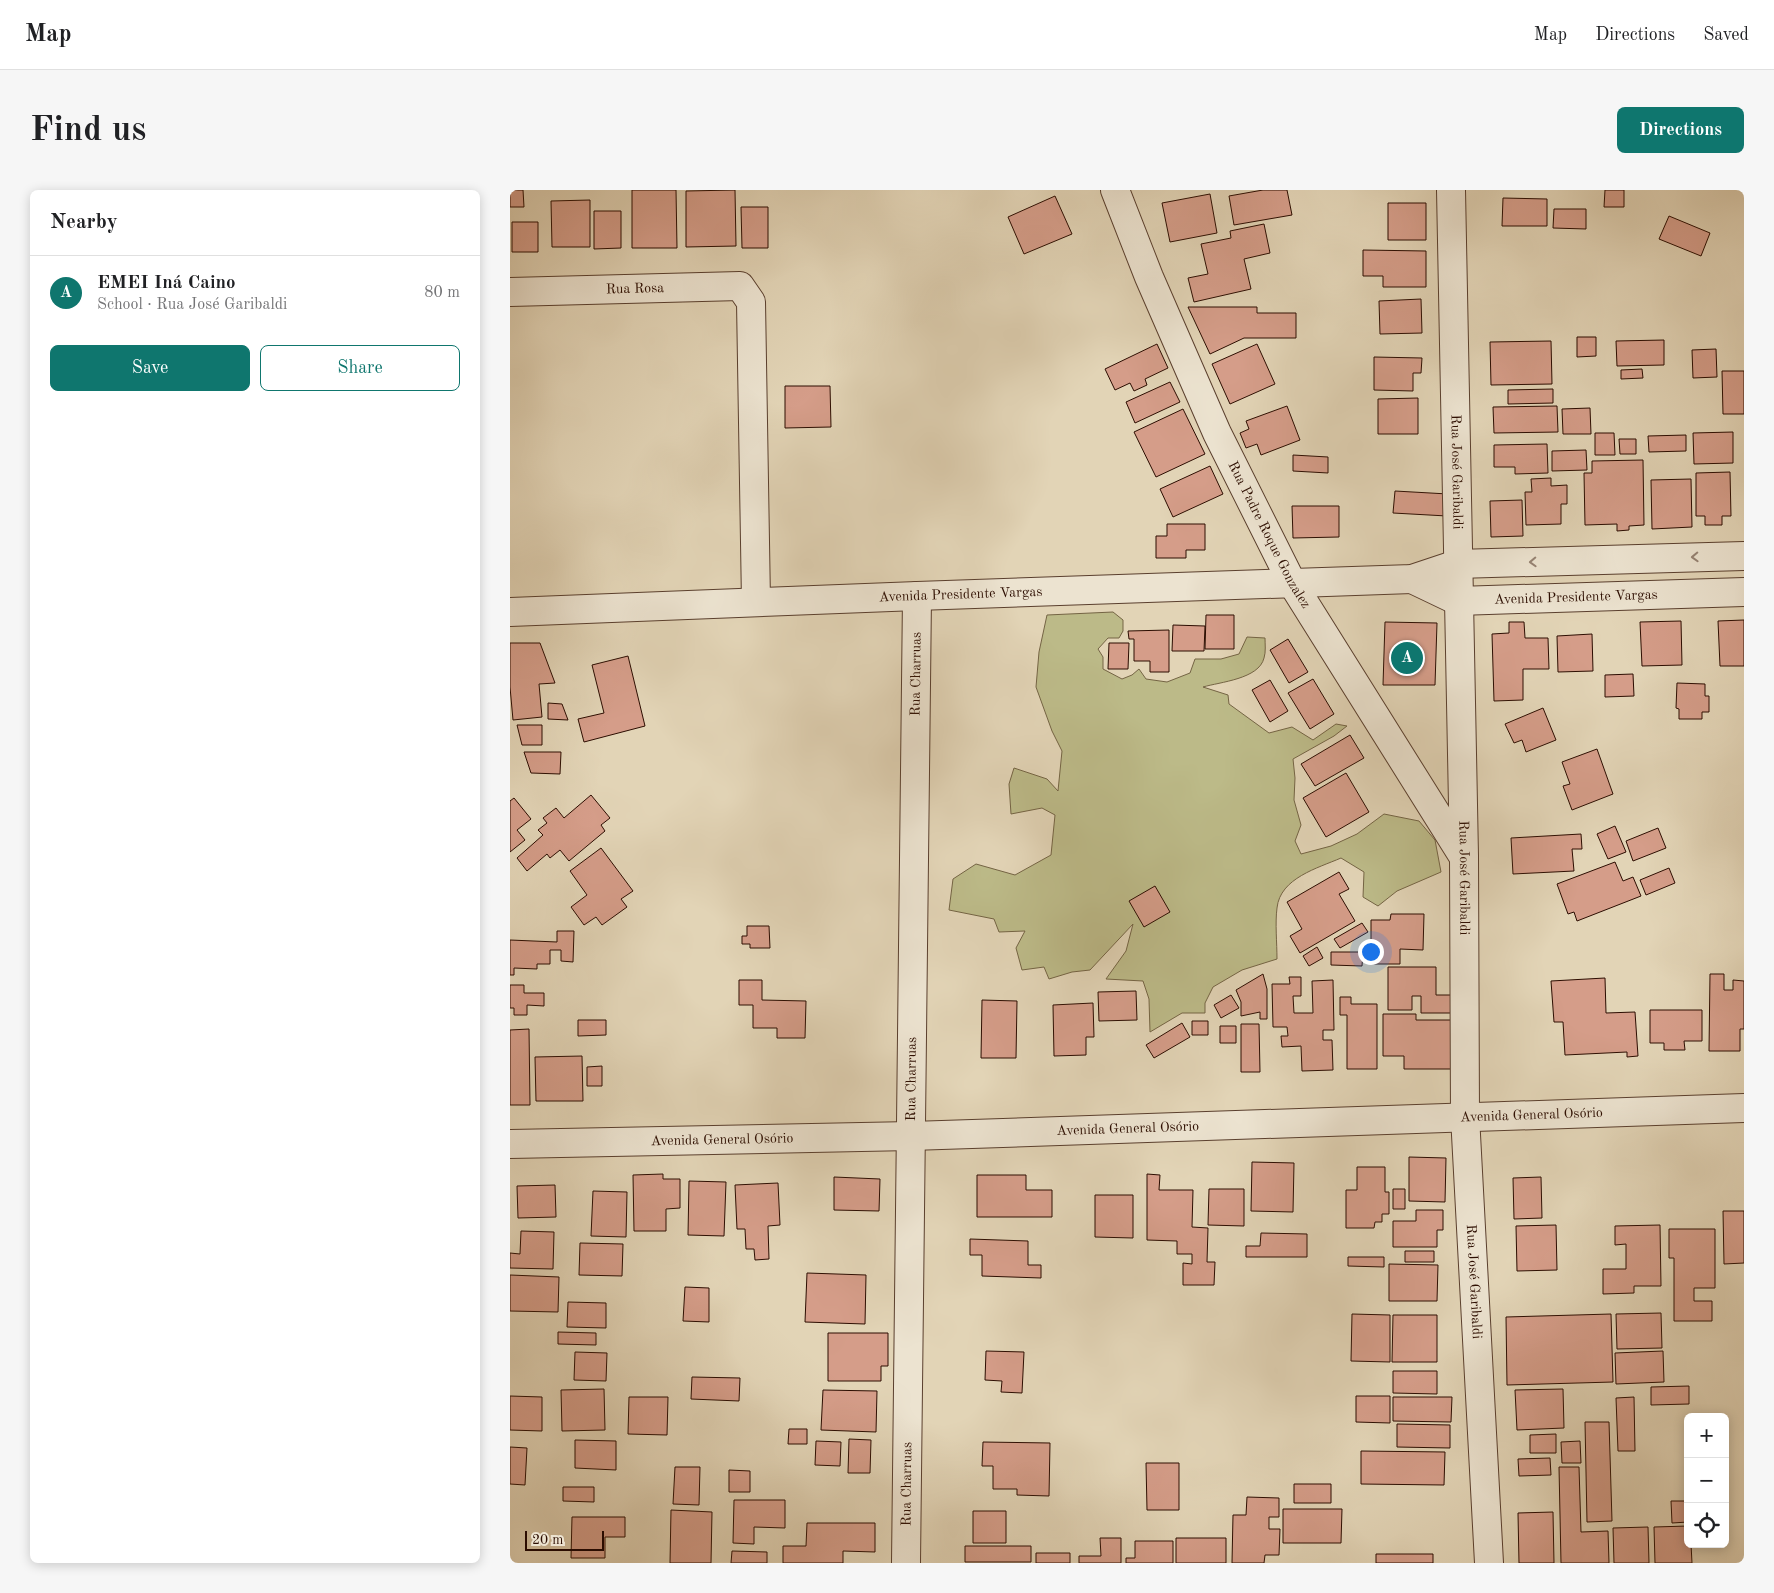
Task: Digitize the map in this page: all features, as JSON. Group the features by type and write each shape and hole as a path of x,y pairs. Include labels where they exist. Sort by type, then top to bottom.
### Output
{"street":[{"name":"Rua Padre Roque Gonzalez","path":"1116,190 1149,277 1217,433 1292,583 1464,856"},
{"name":"Rua José Garibaldi","path":"1451,190 1464,856 1465,1116 1489,1563"},
{"name":"Rua Rosa","path":"510,292 740,286 751,302 756,602"},
{"name":"Avenida Presidente Vargas","path":"510,612 917,596 1412,580 1458,564 1744,556"},
{"name":"Avenida Presidente Vargas","path":"1412,580 1458,601 1744,592"},
{"name":"Rua Charruas","path":"906,1563 917,596"},
{"name":"Avenida General Osório","path":"510,1144 911,1136 1744,1108"}],"shaded area":[{"path":"1113,612 1123,620 1123,631 1119,638 1108,638 1098,649 1103,657 1103,669 1122,679 1132,675 1139,669 1146,679 1167,682 1190,673 1195,659 1221,659 1239,654 1247,637 1265,638 1264,658 1261,665 1255,671 1238,678 1203,687 1228,695 1229,704 1269,733 1292,727 1313,740 1336,724 1347,726 1334,736 1293,759 1295,778 1294,800 1301,825 1295,841 1301,854 1331,846 1357,834 1384,814 1419,821 1435,840 1441,872 1397,891 1378,906 1363,897 1364,872 1341,858 1311,870 1285,889 1280,898 1276,914 1277,959 1242,970 1213,987 1205,1003 1205,1013 1182,1013 1150,1032 1149,999 1143,981 1106,979 1126,951 1133,924 1090,970 1072,972 1049,979 1044,967 1022,970 1016,948 1025,931 999,932 994,919 949,910 953,879 976,864 1015,875 1051,855 1055,815 1042,808 1011,814 1009,784 1014,768 1047,779 1058,791 1062,751 1052,731 1036,687 1039,652 1047,615"}],"building":[{"path":"510,190 523,190 524,207 510,207"},
{"path":"632,190 676,190 677,248 632,248"},
{"path":"735,190 736,246 686,247 686,191"},
{"path":"1263,190 1287,190 1292,215 1234,225 1229,196"},
{"path":"1605,190 1624,190 1624,207 1604,207"},
{"path":"1210,194 1217,233 1170,242 1162,203"},
{"path":"1055,196 1072,234 1024,254 1008,217"},
{"path":"1503,198 1547,199 1547,226 1502,226"},
{"path":"590,200 590,247 552,247 551,201"},
{"path":"1388,203 1426,203 1426,240 1388,240"},
{"path":"741,207 768,207 768,248 742,248"},
{"path":"1554,209 1586,209 1586,229 1553,228"},
{"path":"594,211 621,211 621,248 594,249"},
{"path":"1669,216 1710,233 1701,256 1659,239"},
{"path":"512,222 538,222 538,252 512,252"},
{"path":"1264,224 1270,253 1244,259 1251,289 1194,302 1188,278 1208,274 1201,244 1231,238 1230,231"},
{"path":"1363,250 1426,251 1426,287 1383,287 1383,276 1363,276"},
{"path":"1421,299 1422,333 1380,334 1379,301"},
{"path":"1188,307 1257,307 1257,313 1296,313 1296,338 1244,338 1210,354"},
{"path":"1577,337 1596,337 1596,356 1577,357"},
{"path":"1664,340 1664,365 1617,366 1616,341"},
{"path":"1551,341 1552,384 1491,385 1490,342"},
{"path":"1157,344 1168,368 1145,379 1147,385 1134,391 1130,383 1115,390 1105,369"},
{"path":"1257,344 1275,384 1230,404 1212,364"},
{"path":"1716,349 1717,377 1693,378 1692,350"},
{"path":"1374,357 1422,358 1421,373 1413,373 1413,391 1374,390"},
{"path":"1642,369 1643,378 1621,379 1621,370"},
{"path":"1722,371 1744,371 1744,414 1723,414"},
{"path":"1170,382 1180,402 1135,423 1126,402"},
{"path":"785,386 830,386 831,427 785,428"},
{"path":"1553,389 1553,403 1508,404 1508,390"},
{"path":"1418,398 1418,434 1378,434 1378,399"},
{"path":"1287,406 1300,440 1261,455 1257,444 1246,448 1240,433 1249,429 1246,421"},
{"path":"1557,406 1558,432 1494,433 1493,407"},
{"path":"1590,408 1591,434 1563,434 1562,409"},
{"path":"1183,409 1205,454 1156,477 1134,432"},
{"path":"1733,432 1733,463 1694,464 1693,433"},
{"path":"1595,433 1614,433 1615,455 1595,455"},
{"path":"1686,435 1686,451 1649,452 1648,436"},
{"path":"1619,439 1636,439 1636,454 1620,454"},
{"path":"1547,444 1548,473 1515,474 1515,467 1494,467 1494,445"},
{"path":"1586,450 1587,470 1552,471 1552,451"},
{"path":"1293,455 1328,457 1328,473 1293,471"},
{"path":"1643,460 1644,525 1629,526 1629,530 1617,531 1617,524 1585,525 1584,473 1592,473 1592,461"},
{"path":"1210,466 1223,494 1173,517 1160,489"},
{"path":"1730,472 1731,516 1722,516 1722,525 1705,525 1705,516 1696,516 1696,473"},
{"path":"1551,478 1551,486 1567,485 1567,504 1561,504 1561,524 1526,525 1525,492 1532,492 1531,479"},
{"path":"1691,479 1692,527 1652,529 1651,480"},
{"path":"1395,491 1448,494 1447,516 1393,513"},
{"path":"1522,500 1523,536 1491,537 1490,501"},
{"path":"1292,506 1339,506 1339,537 1293,538"},
{"path":"1167,524 1205,524 1205,550 1186,550 1186,558 1156,558 1156,536 1167,536"},
{"path":"1206,615 1234,615 1234,649 1205,649"},
{"path":"1744,620 1744,666 1720,666 1718,621"},
{"path":"1681,621 1682,665 1642,666 1640,622"},
{"path":"1385,622 1437,623 1435,685 1383,685"},
{"path":"1509,622 1524,622 1525,638 1548,638 1549,669 1523,669 1523,700 1494,701 1492,634 1509,633"},
{"path":"1173,625 1205,626 1204,651 1172,651"},
{"path":"1169,630 1169,672 1150,672 1150,661 1134,661 1134,639 1129,639 1128,631"},
{"path":"1592,634 1593,671 1558,672 1557,636"},
{"path":"1288,639 1308,672 1289,683 1270,650"},
{"path":"510,643 540,643 555,683 539,684 542,717 513,720 510,687"},
{"path":"1109,643 1129,643 1128,669 1108,669"},
{"path":"628,656 645,726 584,742 578,719 604,713 592,665"},
{"path":"1633,674 1634,696 1605,697 1605,675"},
{"path":"1313,679 1334,714 1310,729 1288,693"},
{"path":"1270,680 1288,711 1270,722 1252,690"},
{"path":"1677,683 1705,684 1705,696 1709,696 1709,712 1702,712 1702,719 1679,719 1679,709 1676,708"},
{"path":"548,703 562,704 568,720 548,719"},
{"path":"1543,708 1556,740 1526,752 1522,740 1514,743 1505,724"},
{"path":"517,725 542,725 542,745 522,745"},
{"path":"1350,735 1364,758 1315,786 1301,764"},
{"path":"1597,749 1613,794 1572,810 1563,786 1570,784 1562,762"},
{"path":"524,752 561,752 560,774 531,773"},
{"path":"1346,773 1369,812 1326,837 1303,798"},
{"path":"591,795 610,818 601,825 605,831 569,861 560,850 550,858 547,854 527,871 517,858 543,835 538,830 547,823 543,818 556,808 564,818"},
{"path":"514,798 531,819 517,830 525,840 510,852 510,801"},
{"path":"1615,826 1626,852 1608,859 1597,834"},
{"path":"1658,828 1666,848 1633,861 1626,841"},
{"path":"1581,834 1582,849 1572,849 1574,871 1513,874 1511,838"},
{"path":"601,848 633,891 621,899 627,907 602,925 596,917 584,925 571,907 587,895 570,871"},
{"path":"1615,862 1623,881 1633,877 1641,896 1577,921 1574,912 1568,914 1557,884"},
{"path":"1669,868 1675,883 1646,895 1640,880"},
{"path":"1339,872 1349,889 1339,894 1355,921 1300,953 1290,936 1302,929 1287,902"},
{"path":"1155,886 1170,912 1144,927 1129,901"},
{"path":"1391,914 1424,914 1423,950 1400,949 1400,964 1371,964 1371,920 1390,920"},
{"path":"1362,923 1368,932 1340,948 1334,939"},
{"path":"747,926 769,926 770,948 750,948 750,944 742,944 742,936 747,936"},
{"path":"557,931 574,931 573,962 561,961 561,950 550,950 550,964 537,964 537,969 514,968 514,975 510,975 510,940 557,942"},
{"path":"1317,947 1323,958 1309,966 1303,956"},
{"path":"1331,952 1363,952 1362,966 1331,965"},
{"path":"1388,967 1436,967 1436,995 1453,995 1453,1013 1421,1013 1421,996 1412,996 1412,1010 1388,1010"},
{"path":"1263,974 1267,989 1267,1019 1260,1019 1260,1012 1241,1016 1241,1002 1236,990"},
{"path":"1710,974 1724,974 1724,990 1733,990 1733,980 1744,981 1744,1029 1740,1029 1740,1051 1709,1051"},
{"path":"1289,977 1301,977 1301,996 1293,996 1294,1013 1313,1013 1312,981 1333,980 1334,1030 1323,1030 1323,1040 1332,1040 1333,1070 1302,1071 1301,1046 1282,1047 1281,1036 1288,1036 1287,1027 1273,1027 1272,984 1290,984"},
{"path":"1605,978 1606,1013 1635,1012 1638,1056 1627,1057 1627,1052 1565,1055 1563,1022 1554,1022 1551,981"},
{"path":"739,980 762,980 762,1000 806,1001 805,1038 777,1038 777,1028 753,1028 753,1005 739,1005"},
{"path":"510,985 524,985 524,993 544,993 544,1006 527,1005 527,1015 514,1015 514,1008 510,1008"},
{"path":"1136,991 1137,1020 1099,1021 1098,992"},
{"path":"1231,995 1239,1008 1221,1018 1214,1005"},
{"path":"1340,997 1351,997 1351,1004 1377,1004 1377,1069 1347,1069 1347,1015 1340,1015"},
{"path":"982,1000 1017,1001 1016,1058 981,1058"},
{"path":"1093,1003 1094,1037 1086,1037 1086,1055 1054,1056 1053,1005"},
{"path":"1650,1010 1702,1010 1702,1041 1684,1041 1685,1050 1664,1050 1664,1043 1650,1043"},
{"path":"1383,1014 1416,1014 1416,1020 1453,1020 1453,1069 1404,1069 1404,1056 1383,1056"},
{"path":"578,1020 606,1020 606,1035 578,1036"},
{"path":"1192,1021 1208,1021 1208,1035 1192,1035"},
{"path":"1182,1023 1190,1037 1154,1058 1146,1045"},
{"path":"1241,1024 1259,1024 1260,1072 1241,1072"},
{"path":"1220,1026 1236,1026 1236,1043 1220,1043"},
{"path":"529,1029 530,1105 510,1105 510,1030"},
{"path":"582,1056 583,1101 536,1101 535,1057"},
{"path":"602,1066 602,1086 587,1086 587,1067"},
{"path":"1409,1157 1446,1158 1445,1202 1409,1201"},
{"path":"1252,1162 1294,1163 1293,1212 1251,1211"},
{"path":"1357,1167 1385,1167 1385,1192 1389,1192 1389,1214 1382,1214 1382,1222 1375,1222 1374,1228 1346,1228 1346,1190 1357,1190"},
{"path":"663,1174 663,1179 680,1179 680,1208 666,1209 666,1231 634,1231 633,1175"},
{"path":"1147,1174 1160,1175 1159,1190 1193,1190 1192,1227 1208,1228 1207,1262 1215,1262 1214,1285 1183,1285 1183,1263 1192,1264 1192,1254 1177,1254 1177,1241 1147,1240"},
{"path":"977,1175 1026,1175 1026,1190 1052,1190 1052,1217 977,1217"},
{"path":"834,1177 880,1179 879,1211 834,1210"},
{"path":"1541,1177 1542,1218 1514,1219 1513,1178"},
{"path":"689,1181 726,1182 724,1236 688,1235"},
{"path":"778,1183 780,1225 768,1226 769,1259 755,1260 754,1249 746,1249 745,1229 737,1229 735,1185"},
{"path":"555,1185 556,1217 518,1218 517,1186"},
{"path":"1209,1189 1244,1189 1244,1226 1208,1225"},
{"path":"1393,1189 1405,1189 1405,1209 1393,1209"},
{"path":"593,1191 627,1192 626,1237 591,1236"},
{"path":"1095,1195 1133,1195 1133,1238 1095,1237"},
{"path":"1416,1210 1443,1210 1443,1230 1437,1230 1437,1247 1393,1247 1393,1221 1416,1221"},
{"path":"1723,1211 1744,1211 1744,1263 1724,1264"},
{"path":"1556,1225 1557,1270 1517,1271 1516,1226"},
{"path":"1660,1225 1661,1286 1634,1286 1634,1293 1603,1294 1603,1269 1626,1269 1626,1244 1615,1245 1615,1226"},
{"path":"1669,1229 1715,1229 1715,1288 1694,1288 1694,1301 1712,1301 1712,1321 1674,1321 1674,1258 1669,1258"},
{"path":"521,1231 554,1232 553,1269 510,1268 510,1253 520,1254"},
{"path":"1261,1233 1307,1234 1307,1257 1246,1257 1246,1246 1260,1246"},
{"path":"970,1239 1028,1241 1028,1265 1041,1265 1041,1278 982,1276 982,1255 970,1255"},
{"path":"580,1243 623,1244 622,1276 579,1275"},
{"path":"1405,1251 1434,1251 1434,1262 1405,1262"},
{"path":"1348,1257 1384,1257 1384,1267 1348,1266"},
{"path":"1389,1264 1438,1265 1437,1301 1389,1301"},
{"path":"807,1273 866,1275 865,1324 805,1322"},
{"path":"510,1275 559,1277 558,1312 510,1311"},
{"path":"685,1287 709,1288 709,1322 683,1321"},
{"path":"568,1302 606,1303 606,1328 567,1327"},
{"path":"1661,1313 1662,1348 1617,1349 1616,1314"},
{"path":"1352,1314 1390,1315 1390,1362 1351,1361"},
{"path":"1611,1314 1613,1382 1507,1385 1506,1317"},
{"path":"1393,1315 1437,1315 1437,1362 1392,1362"},
{"path":"558,1332 596,1333 596,1345 558,1344"},
{"path":"828,1333 888,1333 888,1366 881,1366 881,1381 828,1381"},
{"path":"986,1351 1024,1352 1022,1393 1001,1392 1002,1381 985,1380"},
{"path":"1663,1351 1664,1382 1616,1384 1615,1353"},
{"path":"575,1352 607,1353 606,1381 574,1380"},
{"path":"1393,1371 1437,1371 1437,1394 1393,1393"},
{"path":"692,1377 740,1378 739,1401 691,1399"},
{"path":"1689,1386 1689,1404 1651,1405 1651,1387"},
{"path":"604,1389 605,1430 562,1431 561,1390"},
{"path":"1563,1389 1564,1428 1517,1430 1515,1390"},
{"path":"823,1390 877,1391 876,1432 821,1430"},
{"path":"510,1396 542,1397 542,1431 510,1430"},
{"path":"1356,1396 1390,1396 1390,1423 1356,1422"},
{"path":"629,1397 668,1397 667,1435 628,1434"},
{"path":"1393,1397 1452,1397 1451,1422 1393,1421"},
{"path":"1634,1397 1635,1451 1618,1451 1616,1398"},
{"path":"1585,1422 1609,1422 1612,1521 1587,1522"},
{"path":"1397,1424 1450,1425 1450,1448 1397,1447"},
{"path":"789,1429 807,1429 807,1444 788,1444"},
{"path":"1556,1434 1556,1453 1530,1453 1530,1435"},
{"path":"849,1439 871,1440 870,1473 848,1473"},
{"path":"575,1440 616,1441 616,1470 575,1468"},
{"path":"816,1441 841,1442 840,1466 815,1465"},
{"path":"1580,1441 1581,1463 1562,1463 1561,1442"},
{"path":"983,1442 1050,1443 1049,1496 1017,1495 1017,1489 993,1489 993,1466 982,1466"},
{"path":"510,1447 527,1448 525,1485 510,1484"},
{"path":"1361,1451 1445,1452 1444,1485 1361,1484"},
{"path":"1550,1458 1551,1475 1519,1476 1518,1459"},
{"path":"1146,1463 1179,1463 1179,1510 1147,1510"},
{"path":"675,1467 700,1467 699,1505 673,1504"},
{"path":"1559,1467 1579,1467 1581,1532 1608,1531 1609,1563 1561,1563"},
{"path":"729,1470 750,1471 750,1492 729,1492"},
{"path":"1294,1484 1331,1484 1331,1503 1294,1503"},
{"path":"563,1487 594,1487 594,1502 563,1501"},
{"path":"1247,1497 1279,1498 1279,1517 1269,1517 1269,1529 1280,1529 1279,1555 1265,1555 1264,1563 1232,1563 1233,1515 1246,1515"},
{"path":"734,1500 785,1500 785,1528 754,1527 754,1544 733,1543"},
{"path":"1671,1501 1684,1501 1684,1522 1672,1523"},
{"path":"1283,1509 1342,1509 1341,1543 1283,1543"},
{"path":"671,1510 712,1512 711,1563 670,1563"},
{"path":"973,1511 1006,1511 1006,1543 973,1543"},
{"path":"1553,1512 1554,1563 1519,1563 1518,1513"},
{"path":"572,1517 625,1517 625,1537 605,1537 605,1558 571,1558"},
{"path":"807,1523 875,1523 875,1552 843,1551 843,1563 783,1563 783,1546 806,1546"},
{"path":"1684,1526 1684,1548 1691,1548 1692,1563 1655,1563 1654,1527"},
{"path":"1648,1527 1649,1563 1614,1563 1613,1528"},
{"path":"1100,1538 1121,1538 1121,1563 1079,1563 1079,1556 1101,1556"},
{"path":"1176,1538 1226,1538 1226,1563 1176,1563"},
{"path":"1135,1541 1173,1541 1173,1563 1126,1563 1126,1558 1135,1558"},
{"path":"965,1546 1031,1546 1031,1562 965,1562"},
{"path":"732,1551 767,1552 767,1563 731,1563"},
{"path":"1036,1553 1070,1553 1070,1563 1036,1563"},
{"path":"1376,1554 1433,1554 1433,1563 1376,1563"}],"place":[{"name":"EMEI Iná Caino","path":"1407,658"}]}
